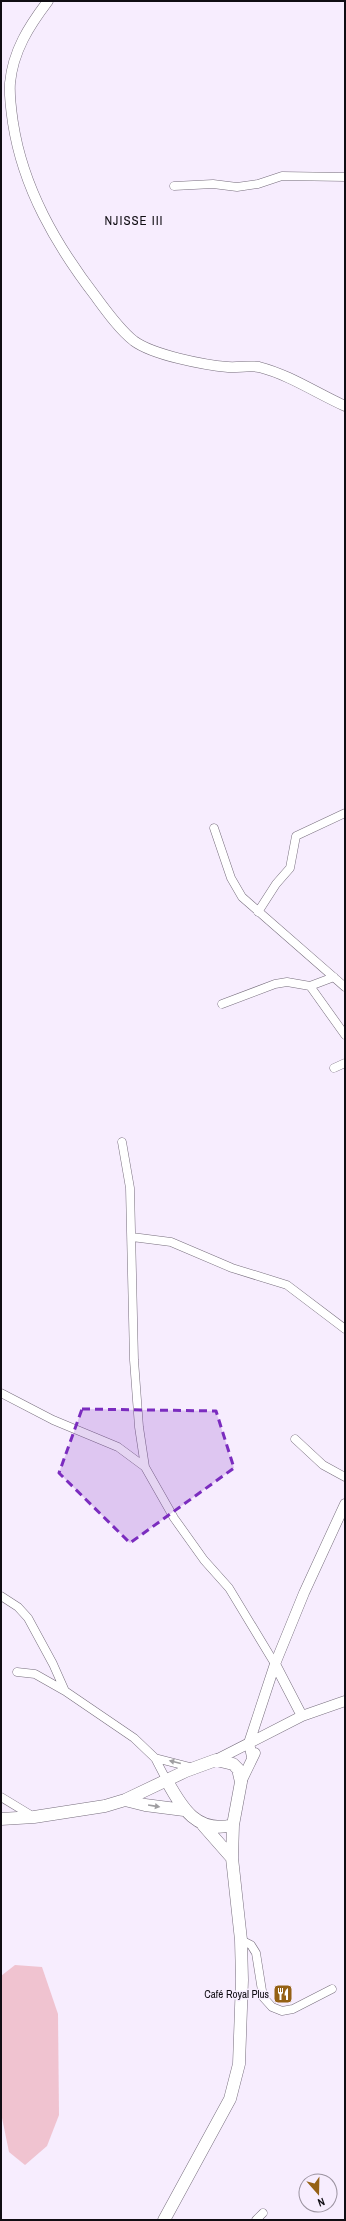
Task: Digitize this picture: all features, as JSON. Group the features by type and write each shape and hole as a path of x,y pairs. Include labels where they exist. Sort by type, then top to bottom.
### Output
{"main road":[{"path":"1,1819 34,1817 105,1806 125,1800 194,1768 216,1760 233,1764 238,1769 241,1782 233,1825 232,1858 241,1940 240,2050 236,2082 216,2127 164,2220"},
{"path":"167,1781 184,1810 202,1824 232,1858"},
{"path":"125,1800 184,1810"},
{"path":"202,1824 223,1828 233,1825"}],"street":[{"path":"48,1 30,24 16,57 10,83 9,99 14,133 26,178 42,213 55,238 92,293 134,340 148,348 216,366 256,367 272,371 345,406"},
{"path":"174,186 214,184 237,188 258,184 282,176 345,177"},
{"path":"258,912 263,901 290,868 296,836 345,813"},
{"path":"214,828 237,890 242,897 345,987"},
{"path":"222,1004 275,984 287,982 310,986 334,977"},
{"path":"310,986 345,1035"},
{"path":"334,1068 345,1063"},
{"path":"122,1142 130,1188 134,1360 140,1434 145,1467 174,1518 204,1560 229,1588 275,1664 302,1716"},
{"path":"132,1237 170,1242 232,1268 287,1285 345,1329"},
{"path":"1,1392 53,1420 118,1447 145,1467"},
{"path":"295,1439 323,1465 345,1477"},
{"path":"252,1757 250,1743 275,1664 304,1593 345,1504"},
{"path":"1,1596 18,1607 28,1618 50,1657 65,1691"},
{"path":"17,1672 35,1674 65,1691 124,1730 155,1758 167,1781"},
{"path":"216,1760 302,1716 345,1701"},
{"path":"241,1782 263,1736"},
{"path":"155,1758 194,1768"},
{"path":"1,1797 34,1817"},
{"path":"241,1940 251,1945 256,1953 263,1997 272,2007 282,2011 293,2009 332,1990"},
{"path":"256,2220 263,2213"}],"highlighted area":[{"path":"82,1409 216,1411 234,1468 130,1543 59,1473"}],"shaded area":[{"path":"15,1965 42,1967 58,2014 59,2115 47,2146 25,2165 9,2152 1,2113 1,1976"}],"place":[{"name":"Café Royal Plus","path":"283,1994"}],"district":[{"name":"NJISSE III","path":"134,220"}]}
